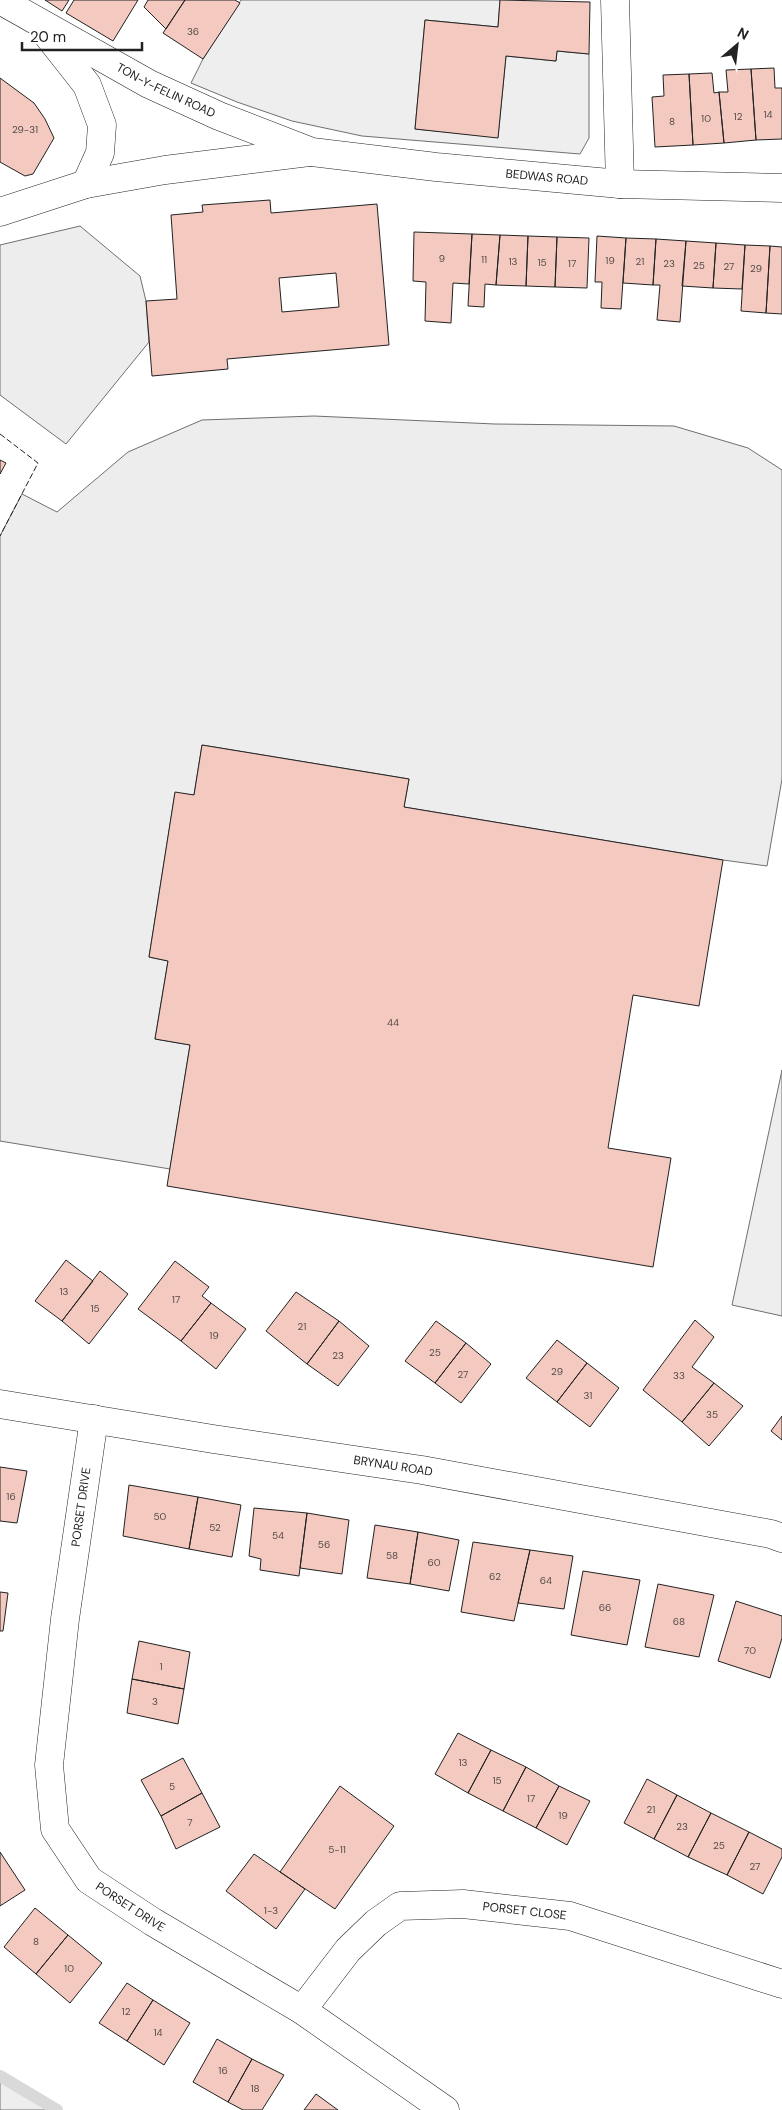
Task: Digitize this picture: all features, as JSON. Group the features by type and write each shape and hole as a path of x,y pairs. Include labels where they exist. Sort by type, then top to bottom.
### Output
{"street":[{"name":"TON-Y-FELIN ROAD","path":"0,0 149,84 219,116 312,152"},
{"path":"616,0 620,184"},
{"path":"39,23 87,84 102,124 100,154 86,184"},
{"path":"0,212 86,184 165,170 312,152"},
{"name":"BEDWAS ROAD","path":"312,152 436,167 620,184 782,188"},
{"name":"BRYNAU ROAD","path":"0,1404 213,1439 422,1470 732,1526 782,1538"},
{"name":"PORSET DRIVE","path":"94,1418 65,1619 49,1765 55,1829 89,1880 153,1922 302,2010 445,2110"},
{"name":"PORSET CLOSE","path":"302,2010 348,1950 376,1923 400,1906 463,1904 570,1916 782,1984"}],"shaded area":[{"path":"241,0 500,0 498,27 425,20 415,129 498,137 506,56 556,61 557,51 589,54 589,138 580,154 362,136 292,121 237,102 191,83 203,59"},
{"path":"80,226 140,276 146,301 149,342 66,444 0,395 0,245"},
{"path":"314,416 495,424 674,426 748,448 782,470 782,779 767,866 404,807 409,779 202,745 194,795 175,793 149,957 168,961 155,1039 190,1045 170,1169 0,1141 0,536 22,494 57,512 128,452 202,420"},
{"path":"782,1070 782,1316 732,1305"},
{"path":"0,2076 57,2110 0,2110"}],"building":[{"path":"45,0 69,0 62,11"},
{"path":"74,0 138,0 113,41 66,13"},
{"path":"148,0 185,0 166,29 144,7"},
{"path":"185,0 235,0 240,3 203,59 163,33"},
{"path":"500,0 590,2 589,54 557,51 556,61 506,56 498,138 415,129 425,20 498,27"},
{"path":"774,68 775,88 782,88 782,139 756,140 751,69"},
{"path":"751,69 756,140 724,143 719,92 728,92 726,70"},
{"path":"712,73 714,93 719,92 724,143 693,145 689,74"},
{"path":"689,74 693,145 655,147 652,97 664,96 663,75"},
{"path":"0,78 34,103 45,119 54,138 33,174 25,176 0,162"},
{"path":"270,200 271,213 377,204 389,345 227,359 228,369 152,376 146,301 177,299 171,215 203,212 202,205","holes":["336,273 339,307 282,312 279,278"]},
{"path":"414,232 472,234 469,284 453,283 451,323 425,321 426,282 413,281"},
{"path":"472,234 500,235 496,285 485,284 484,307 468,306"},
{"path":"500,235 528,236 526,286 496,285"},
{"path":"528,236 557,237 555,287 526,286"},
{"path":"597,236 626,238 621,309 601,308 602,282 595,282"},
{"path":"557,237 589,238 587,288 555,287"},
{"path":"626,238 656,239 653,285 623,283"},
{"path":"656,239 686,241 680,322 657,320 660,285 653,285"},
{"path":"686,241 716,243 713,288 682,286"},
{"path":"716,243 745,245 742,289 713,288"},
{"path":"745,245 770,246 766,313 741,311"},
{"path":"770,246 782,247 782,314 766,313"},
{"path":"0,460 6,463 0,474"},
{"path":"202,745 409,779 404,807 723,860 699,1006 633,995 608,1148 671,1158 653,1267 167,1186 190,1045 155,1039 168,961 149,957 175,792 194,795"},
{"path":"66,1260 93,1281 62,1321 35,1301"},
{"path":"175,1261 209,1287 202,1296 211,1303 181,1341 138,1309"},
{"path":"100,1271 128,1294 89,1344 62,1321"},
{"path":"296,1292 339,1321 307,1364 266,1331"},
{"path":"211,1303 246,1329 216,1369 181,1341"},
{"path":"695,1320 714,1337 692,1367 714,1383 682,1422 643,1390"},
{"path":"339,1321 369,1346 338,1386 307,1364"},
{"path":"436,1321 466,1343 435,1383 405,1361"},
{"path":"557,1340 587,1363 557,1402 526,1378"},
{"path":"466,1343 491,1364 461,1403 435,1383"},
{"path":"587,1363 619,1388 590,1427 557,1402"},
{"path":"714,1383 743,1406 709,1446 682,1422"},
{"path":"782,1416 782,1440 771,1431"},
{"path":"0,1467 27,1471 17,1523 0,1521"},
{"path":"129,1485 198,1497 189,1549 123,1536"},
{"path":"198,1497 241,1505 232,1557 189,1549"},
{"path":"254,1508 307,1513 299,1576 260,1570 261,1559 249,1556"},
{"path":"307,1513 349,1520 342,1574 300,1568"},
{"path":"375,1525 418,1532 410,1584 367,1578"},
{"path":"418,1532 459,1540 449,1591 410,1584"},
{"path":"473,1542 530,1550 514,1621 461,1612"},
{"path":"530,1550 573,1556 564,1609 518,1603"},
{"path":"583,1571 640,1580 627,1645 571,1635"},
{"path":"658,1584 714,1595 699,1657 645,1647"},
{"path":"0,1592 8,1593 3,1631 0,1631"},
{"path":"736,1601 782,1616 782,1638 770,1678 718,1661"},
{"path":"139,1641 190,1652 184,1689 132,1679"},
{"path":"132,1679 184,1689 178,1724 127,1713"},
{"path":"458,1733 491,1750 468,1793 435,1774"},
{"path":"491,1750 526,1767 503,1811 468,1793"},
{"path":"183,1758 202,1793 161,1816 141,1780"},
{"path":"526,1767 559,1786 536,1828 503,1811"},
{"path":"647,1779 677,1795 654,1839 624,1823"},
{"path":"340,1786 394,1826 335,1909 280,1872"},
{"path":"559,1786 590,1801 567,1845 536,1828"},
{"path":"202,1793 220,1827 176,1849 161,1816"},
{"path":"677,1795 711,1813 688,1857 654,1839"},
{"path":"711,1813 749,1832 727,1875 688,1857"},
{"path":"749,1832 782,1849 782,1857 763,1894 727,1875"},
{"path":"0,1852 25,1890 0,1906"},
{"path":"254,1854 305,1889 276,1929 226,1891"},
{"path":"35,1908 68,1935 36,1974 4,1947"},
{"path":"68,1935 102,1963 70,2003 36,1974"},
{"path":"127,1983 153,2000 127,2041 99,2023"},
{"path":"153,2000 190,2023 164,2065 127,2041"},
{"path":"217,2039 252,2059 228,2102 193,2082"},
{"path":"252,2059 284,2075 262,2110 243,2110 228,2102"},
{"path":"316,2094 338,2110 304,2110"}],"waterway":[{"path":"0,2076 57,2110"}],"fence":[{"path":"0,434 38,463 0,536"}]}
